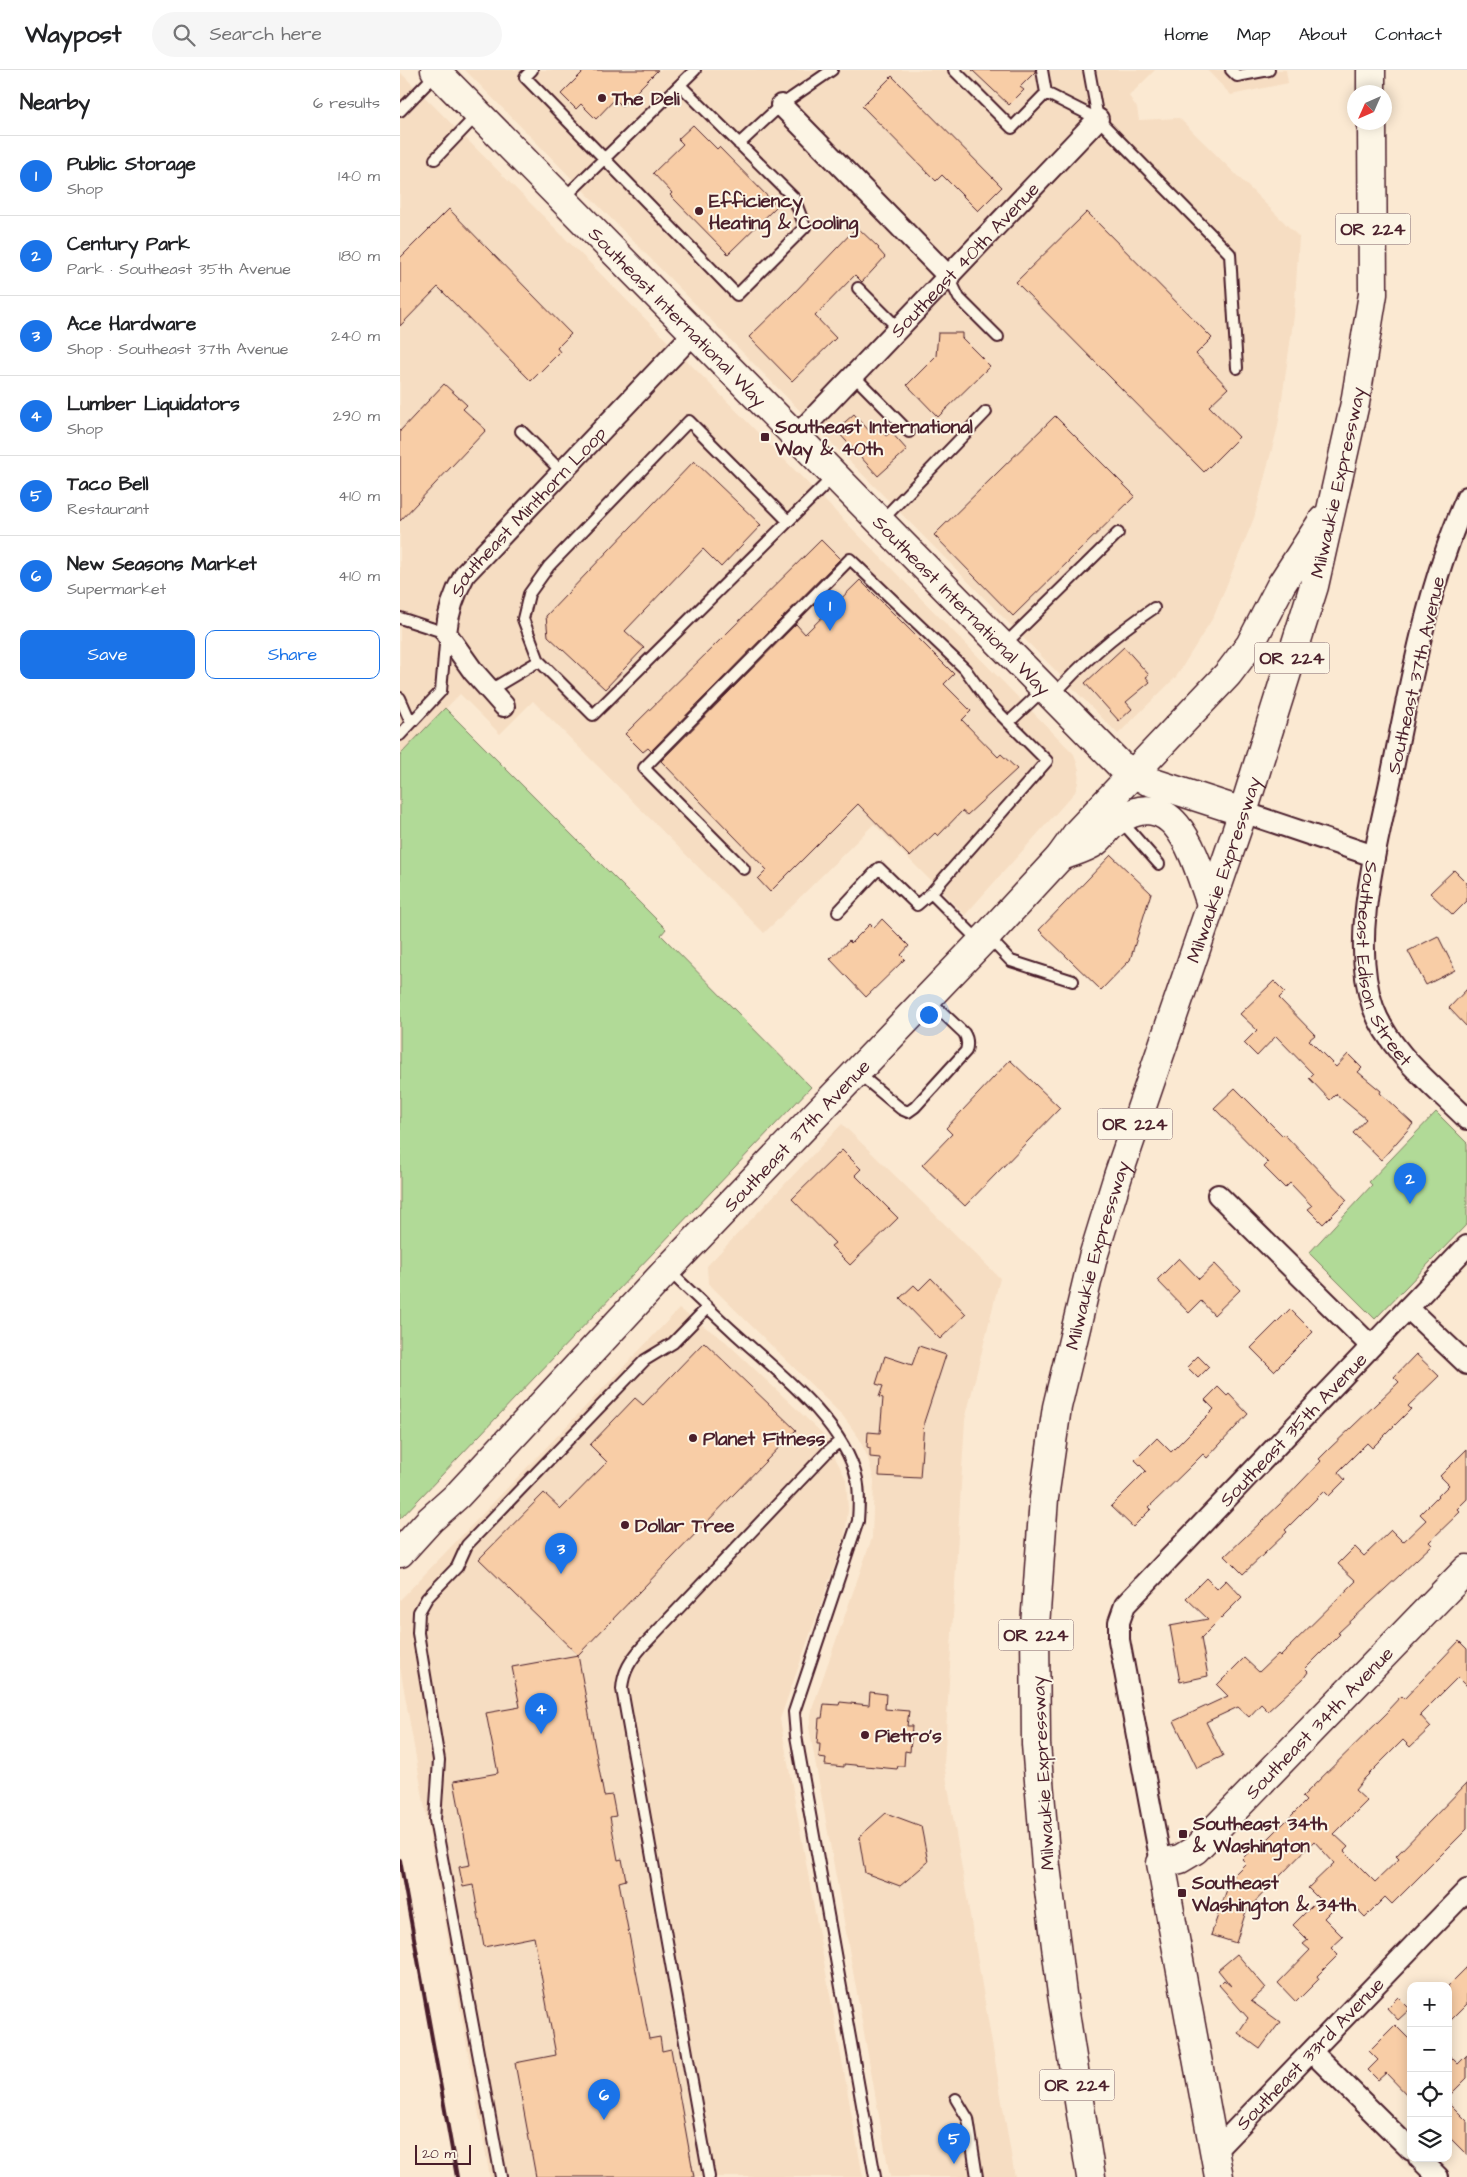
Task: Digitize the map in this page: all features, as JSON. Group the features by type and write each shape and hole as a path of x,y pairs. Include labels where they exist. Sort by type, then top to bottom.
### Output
{"main road":[{"path":"1371,70 1371,85"},
{"name":"Southeast International Way","path":"438,71 1048,693 1120,765 1133,774"},
{"name":"Milwaukie Expressway","path":"1091,2177 1060,1974 1046,1866 1036,1744 1036,1626 1044,1498 1056,1407 1093,1257 1139,1111 1243,812 1314,586 1355,403 1373,294 1372,130"},
{"name":"Southeast 37th Avenue","path":"400,1553 430,1520 458,1495 667,1270 984,939 1060,857 1078,832 1208,697 1234,667 1261,625 1281,585 1334,502"},
{"name":"Southeast Edison Street","path":"1133,774 1243,812"},
{"path":"1060,857 1095,842 1119,819 1138,811 1151,811 1164,815 1174,822 1189,843 1211,904"},
{"name":"Southeast 37th Avenue","path":"400,1568 440,1527 458,1495"},
{"name":"Southeast 34th Avenue","path":"1161,1862 1180,1859 1195,1850 1467,1569"},
{"path":"1161,1862 1217,2164"}],"street":[{"path":"781,105 949,278"},
{"name":"Southeast 40th Avenue","path":"796,436 949,278 1098,119"},
{"name":"Southeast Minthorn Loop","path":"446,633 448,613 454,594 465,574 694,332"},
{"name":"Southeast 37th Avenue","path":"1374,856 1429,604 1446,549 1467,497"},
{"path":"446,633 473,671 504,706"},
{"name":"Southeast Edison Street","path":"1243,812 1374,856 1364,953 1368,989 1373,1007 1392,1041 1467,1119"},
{"path":"1218,1195 1371,1346"},
{"name":"Southeast 35th Avenue","path":"1161,1862 1120,1645 1121,1613 1125,1605 1151,1576 1467,1246"},
{"path":"1408,1308 1467,1364"},
{"name":"Southeast 33rd Avenue","path":"1217,2164 1312,2052 1467,1890"},
{"path":"1312,2052 1407,2146"},
{"path":"1423,2162 1438,2177"}],"lane":[{"path":"532,70 525,78 737,295 805,227 794,198 680,85"},
{"path":"563,199 695,70"},
{"path":"739,144 781,105 832,70"},
{"path":"954,70 1012,128 1046,93"},
{"path":"1042,70 1046,93"},
{"path":"1089,70 1098,119"},
{"path":"1231,70 1237,76 1268,70"},
{"path":"400,111 438,71"},
{"path":"1046,93 1098,119 1230,254 1237,368"},
{"path":"435,159 479,113"},
{"path":"949,278 959,298 998,337"},
{"path":"858,288 899,329"},
{"path":"854,376 909,432"},
{"path":"880,521 986,412"},
{"path":"788,522 689,421 549,566 529,594 523,619 538,661 593,715 788,522 835,475"},
{"path":"521,431 562,472"},
{"path":"1003,646 1118,533"},
{"path":"744,869 644,768 850,559 966,669 990,704 1047,761 931,893 917,905 879,868 838,912"},
{"path":"1008,722 1048,693 1135,621 1154,608"},
{"path":"400,618 446,633 441,691 400,734"},
{"path":"490,690 538,661"},
{"path":"400,698 411,722"},
{"path":"1119,819 1159,864"},
{"path":"931,893 1011,961 1073,981"},
{"path":"856,1072 901,1109 908,1112 915,1108 966,1051 968,1044 964,1033 927,998"},
{"path":"667,1270 784,1377 823,1418 840,1441 857,1478 858,1521 794,1712 796,1736 875,2177"},
{"path":"501,2177 435,1820 440,1760 418,1633 419,1612 427,1598 457,1568 467,1545 645,1360 673,1343 707,1308"},
{"path":"709,2177 622,1689 623,1677 629,1663 642,1646 828,1451 840,1441"},
{"path":"956,2099 968,2119 977,2177"}],"shaded area":[{"path":"465,70 1155,70 1129,96 1137,108 1139,120 1179,118 1299,237 1294,316 1278,426 1254,518 1214,616 1176,677 1118,734"},
{"path":"1207,70 1286,70 1288,83 1231,95"},
{"path":"400,72 1074,754 1079,770 1075,792 965,915 874,824 764,933 533,701 500,734 460,694 400,755"},
{"path":"842,1124 1000,1278 965,1420 944,1764 1015,2177 890,2177 809,1727 813,1706 872,1538 874,1480 868,1458 859,1438 843,1416 708,1283 707,1266"},
{"path":"679,1309 725,1341 823,1434 846,1479 848,1510 845,1536 780,1719 863,2177 490,2177 400,1667 400,1600"}],"green space":[{"path":"445,708 666,929 661,935 811,1087 400,1519 400,755"},
{"path":"1436,1112 1467,1143 1467,1224 1375,1319 1309,1253 1372,1185 1369,1182"}],"building":[{"path":"585,70 658,70 622,106 615,99 596,119 581,104 576,109 561,94"},
{"path":"972,70 1035,70 1035,72 1020,87 1024,90 1009,105"},
{"path":"892,76 1002,187 978,211 942,175 936,181 862,106"},
{"path":"693,125 717,149 719,147 777,206 728,254 670,195 672,193 653,173 683,144 678,139"},
{"path":"449,209 571,334 557,348 560,352 531,381 438,287 400,326 400,258"},
{"path":"1087,212 1212,338 1196,354 1228,388 1209,406 1239,437 1204,472 1016,282"},
{"path":"857,227 879,248 885,257 862,282 855,275 815,316 836,338 792,381 749,337"},
{"path":"938,333 962,333 962,338 990,366 938,417 907,385 936,356"},
{"path":"444,384 467,405 463,409 486,430 400,521 400,431"},
{"path":"854,414 872,434 879,427 886,436 891,432 907,450 878,476 836,430"},
{"path":"1055,416 1135,496 1013,616 934,535"},
{"path":"694,461 761,525 721,567 703,549 625,631 644,648 605,689 548,636 546,616"},
{"path":"821,540 840,559 651,751 648,748 643,752 625,734"},
{"path":"860,580 954,674 944,684 971,711 962,720 998,757 1001,754 1017,769 967,815 962,811 938,836 935,833 910,857 858,804 770,892 758,879 767,870 661,761 796,624 805,634"},
{"path":"1124,647 1149,675 1146,677 1150,682 1126,702 1132,709 1119,721 1085,683"},
{"path":"1111,855 1151,893 1130,960 1101,990 1039,930"},
{"path":"1454,870 1467,883 1467,901 1453,915 1430,893"},
{"path":"882,919 909,946 901,955 905,959 866,997 830,959 849,941 851,943 870,924 874,928"},
{"path":"1438,936 1455,970 1426,985 1408,951"},
{"path":"1274,981 1285,992 1279,998 1315,1035 1309,1040 1336,1067 1348,1054 1362,1068 1358,1072 1381,1091 1380,1093 1413,1124 1381,1160 1353,1133 1366,1119 1336,1094 1330,1100 1309,1078 1313,1074 1276,1036 1257,1056 1244,1043 1257,1030 1240,1014"},
{"path":"1467,989 1467,1027 1449,1008"},
{"path":"1010,1060 1060,1108 965,1206 922,1165 952,1134 946,1128"},
{"path":"1235,1088 1283,1136 1284,1134 1347,1200 1323,1224 1308,1209 1312,1206 1290,1183 1285,1188 1264,1167 1268,1163 1214,1108"},
{"path":"842,1150 861,1169 855,1175 898,1218 850,1265 831,1246 835,1243 792,1199"},
{"path":"1179,1258 1199,1279 1215,1264 1240,1290 1214,1315 1201,1301 1189,1313 1157,1280"},
{"path":"931,1278 966,1314 940,1339 900,1298 914,1285 919,1290"},
{"path":"1290,1309 1313,1332 1274,1371 1251,1348"},
{"path":"704,1342 796,1430 578,1655 479,1559 544,1493 561,1509 607,1462 590,1445 635,1398 643,1405"},
{"path":"919,1346 946,1355 924,1422 920,1478 879,1476 880,1458 870,1457 870,1448 867,1447 868,1432 880,1433 883,1398 879,1397 883,1386 876,1384 885,1356 912,1365"},
{"path":"1416,1354 1439,1376 1408,1406 1411,1409 1372,1448 1367,1443 1338,1472 1345,1480 1329,1496 1324,1491 1285,1530 1287,1532 1243,1574 1225,1556 1280,1504 1321,1461 1319,1459 1399,1382 1394,1377"},
{"path":"1198,1356 1209,1367 1198,1378 1187,1367"},
{"path":"1218,1387 1227,1396 1229,1394 1248,1414 1207,1458 1203,1454 1149,1507 1151,1509 1133,1527 1111,1506 1146,1471 1135,1460 1157,1438 1171,1452 1214,1409 1205,1400"},
{"path":"1467,1449 1467,1499 1457,1509 1460,1512 1429,1542 1432,1545 1338,1633 1340,1634 1305,1669 1308,1672 1303,1679 1268,1711 1261,1704 1249,1717 1238,1707 1206,1722 1223,1756 1197,1768 1174,1721 1228,1696 1217,1685 1244,1658 1259,1672 1278,1654 1280,1656 1356,1581 1338,1564 1355,1547 1364,1556 1391,1530 1403,1542 1426,1520 1420,1514 1449,1485 1440,1476"},
{"path":"1206,1578 1217,1589 1226,1580 1242,1597 1201,1638 1208,1676 1180,1682 1170,1626 1208,1619 1186,1598"},
{"path":"1459,1641 1467,1649 1467,1686 1458,1677 1420,1715 1431,1727 1410,1747 1403,1740 1365,1778 1355,1790 1367,1801 1334,1834 1348,1847 1344,1851 1375,1882 1399,1859 1396,1856 1467,1783 1467,1829 1392,1904 1385,1897 1365,1917 1345,1897 1324,1918 1343,1937 1331,1948 1338,1955 1317,1976 1319,1979 1296,2002 1278,1983 1310,1950 1303,1944 1308,1940 1293,1925 1319,1899 1308,1888 1334,1863 1314,1841 1246,1911 1236,1943 1211,1935 1231,1878 1246,1863 1242,1859 1253,1848 1256,1851 1306,1801 1302,1797 1388,1712 1401,1696 1404,1699"},
{"path":"578,1655 604,1796 612,1795 616,1816 610,1817 618,1860 622,1859 626,1880 619,1882 649,2039 660,2037 662,2051 671,2049 694,2177 536,2177 515,2063 556,2055 534,1937 484,1947 473,1885 463,1887 459,1867 470,1865 454,1781 498,1773 486,1713 520,1707 512,1667"},
{"name":"Pietro's","path":"870,1692 886,1694 885,1709 909,1711 907,1726 912,1726 910,1752 905,1751 904,1766 898,1766 897,1769 844,1764 844,1767 825,1765 826,1759 819,1758 820,1744 817,1744 819,1718 822,1718 824,1704 839,1705 840,1702 869,1705"},
{"path":"886,1813 921,1826 928,1862 900,1886 865,1873 859,1837"},
{"path":"1237,1954 1266,1988 1251,2001 1280,2022 1260,2049 1238,2033 1248,2018 1219,1985 1224,1980 1231,1986 1218,1970"},
{"path":"1467,1967 1467,2004 1452,2019 1452,1982"},
{"path":"1398,1997 1407,2006 1407,2012 1398,2020 1387,2008"},
{"path":"1395,2025 1407,2037 1407,2095 1386,2073 1378,2080 1368,2070 1378,2060 1369,2051"},
{"path":"1467,2055 1467,2078 1452,2093 1452,2058 1458,2064"},
{"path":"1452,2106 1467,2121 1467,2155 1452,2140"}],"railway":[{"path":"400,1860 457,2177"}],"place":[{"name":"The Deli","path":"602,98"},
{"name":"Efficiency Heating & Cooling","path":"699,211"},
{"name":"Southeast International Way & 40th","path":"765,437"},
{"name":"Public Storage","path":"830,631"},
{"name":"Century Park","path":"1410,1204"},
{"name":"Planet Fitness","path":"693,1438"},
{"name":"Dollar Tree","path":"625,1525"},
{"name":"Ace Hardware","path":"561,1574"},
{"name":"Lumber Liquidators","path":"541,1734"},
{"name":"Pietro's","path":"865,1735"},
{"name":"Southeast 34th & Washington","path":"1183,1834"},
{"name":"Southeast Washington & 34th","path":"1182,1893"},
{"name":"New Seasons Market","path":"604,2120"},
{"name":"Taco Bell","path":"954,2164"}]}
